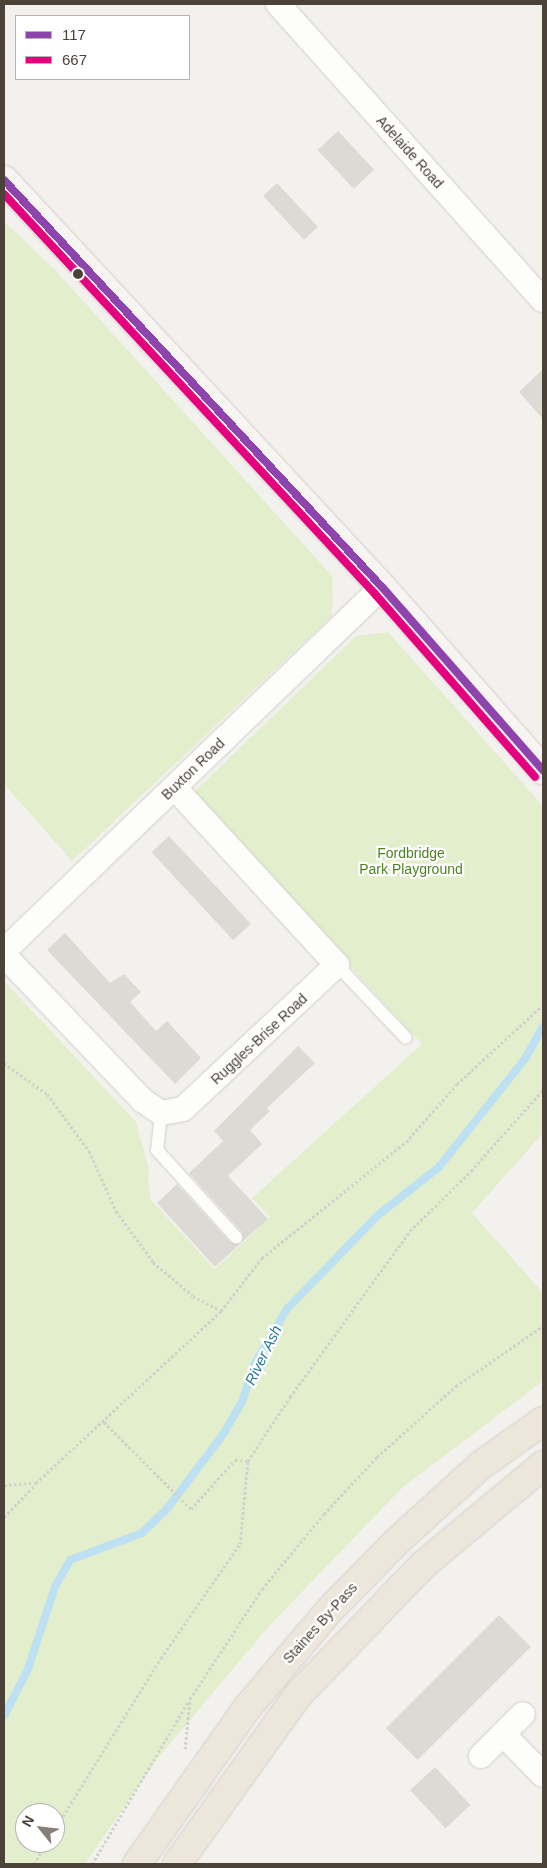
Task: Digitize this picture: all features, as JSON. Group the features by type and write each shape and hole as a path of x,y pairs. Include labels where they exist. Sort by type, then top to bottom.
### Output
{"highway":[{"name":"Staines By-Pass","path":"137,1864 246,1708 327,1613 394,1544 481,1465 543,1421"},
{"path":"177,1864 298,1695 423,1564 543,1465"}],"street":[{"name":"Adelaide Road","path":"278,4 543,300"},
{"path":"4,180 382,587 543,770"},
{"name":"Buxton Road","path":"4,951 382,587"},
{"path":"174,787 337,965"},
{"path":"4,955 142,1100 161,1113"},
{"name":"Ruggles-Brise Road","path":"161,1113 183,1109 337,965"},
{"path":"480,1756 523,1714"},
{"path":"503,1734 543,1775"}],"lane":[{"path":"337,965 406,1038"},
{"path":"161,1113 157,1150 236,1237"}],"path":[{"path":"4,1517 36,1483 104,1422 221,1311 262,1258 406,1142 458,1084 543,1005"},
{"path":"4,1063 47,1094 89,1151 116,1210 152,1262 193,1296 221,1311"},
{"path":"65,1813 160,1658 240,1544 248,1461 410,1231 471,1171 543,1090"},
{"path":"92,1864 190,1699 262,1589 377,1457 456,1386 543,1326"},
{"path":"104,1422 122,1443 191,1509 235,1460 248,1461"},
{"path":"4,1485 36,1483"},
{"path":"185,1754 190,1699"},
{"path":"34,1864 41,1853"}],"green space":[{"path":"4,221 56,271 333,577 332,616 72,861 4,784"},
{"name":"Fordbridge Park Playground","path":"388,632 543,806 543,1133 472,1213 543,1293 543,1381 403,1487 269,1626 159,1757 85,1864 4,1864 4,981 136,1122 148,1166 150,1199 215,1269 270,1217 252,1198 422,1044 191,795 356,636"}],"building":[{"path":"338,131 374,170 354,189 318,150"},
{"path":"277,183 318,227 304,240 263,196"},
{"path":"543,369 543,419 519,392"},
{"path":"169,836 251,924 233,940 151,852"},
{"path":"65,933 110,983 124,974 141,992 130,1002 156,1031 167,1021 201,1058 175,1084 47,950"},
{"path":"298,1046 315,1063 267,1108 270,1111 250,1130 262,1144 228,1176 268,1219 242,1242 242,1232 189,1173 223,1141 214,1131"},
{"path":"177,1184 230,1242 240,1244 215,1267 157,1203"},
{"path":"499,1615 531,1647 418,1760 386,1728"},
{"path":"435,1767 470,1805 446,1828 410,1790"}],"waterway":[{"name":"River Ash","path":"4,1716 28,1669 55,1587 70,1560 142,1533 167,1509 224,1433 242,1402 254,1365 287,1309 377,1216 439,1167 525,1059 543,1027"}],"transit line":[{"name":"117","path":"4,180 382,587 543,770"},
{"name":"667","path":"4,194 375,594 535,777"}]}
